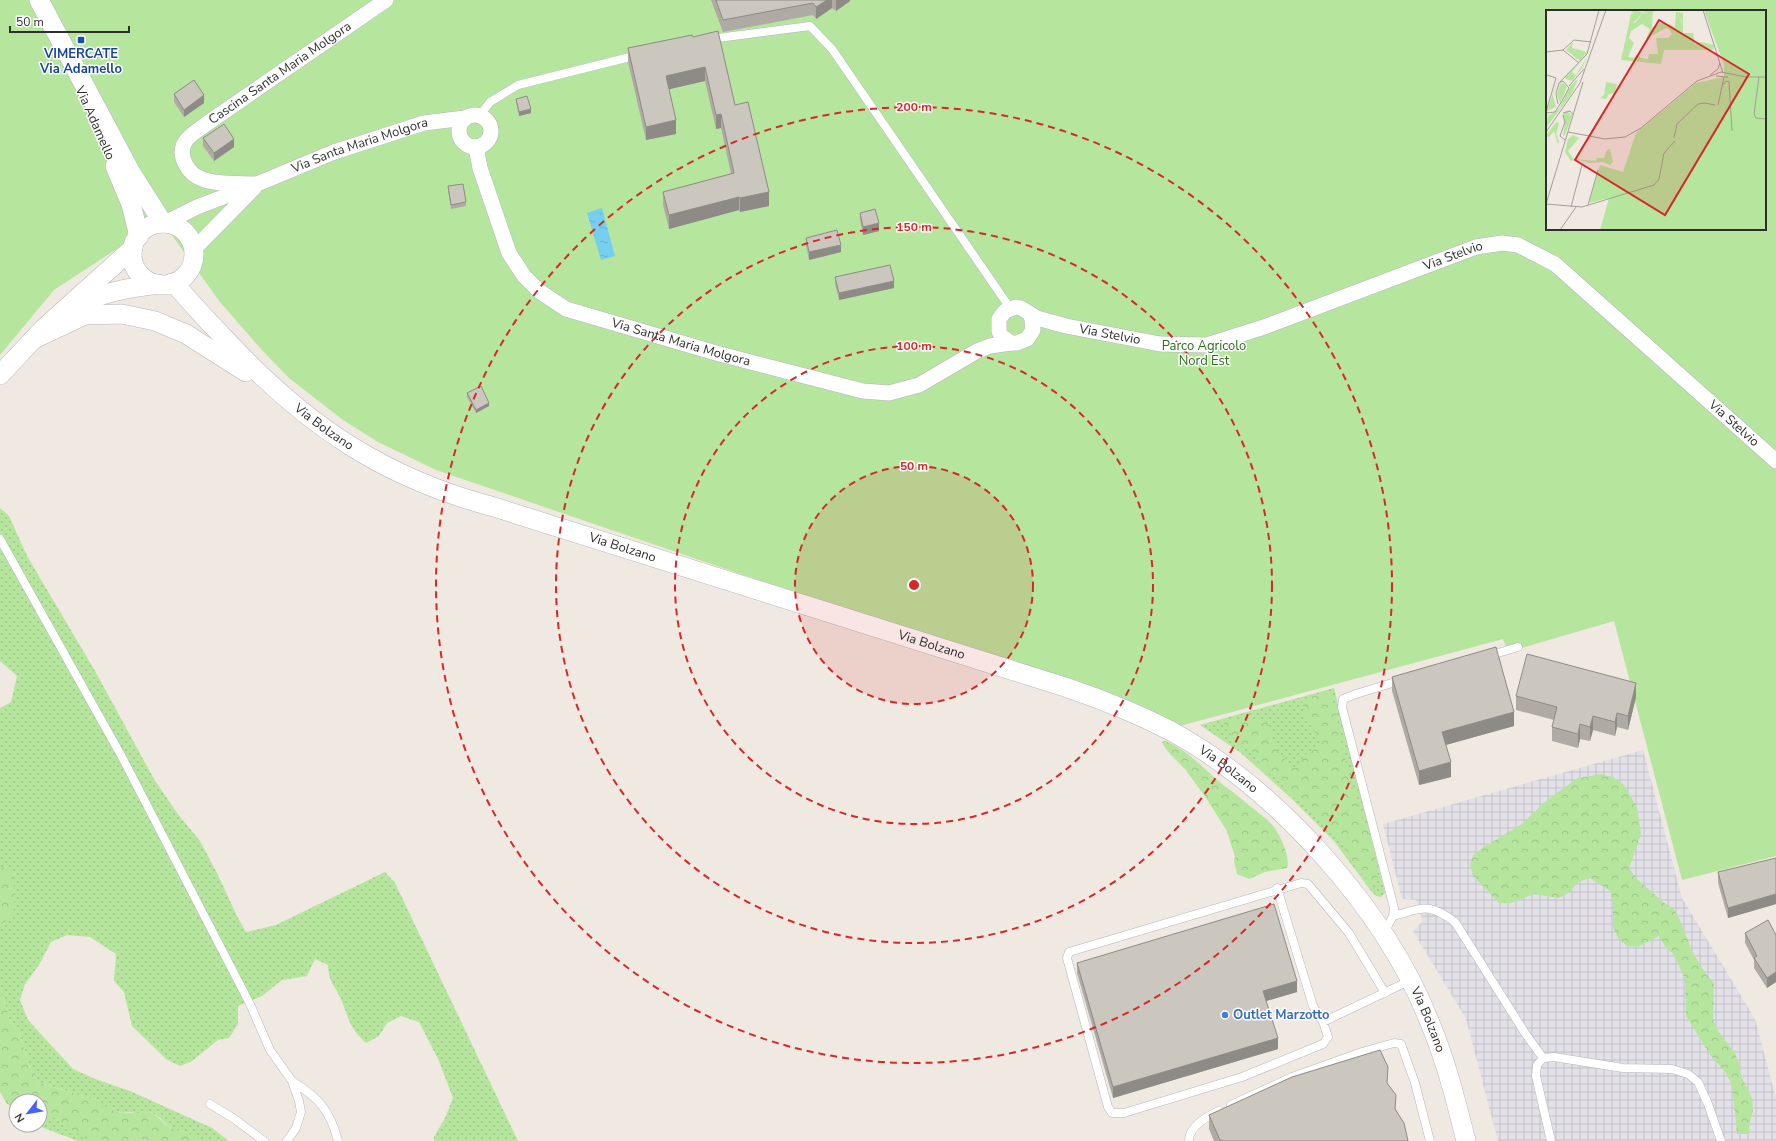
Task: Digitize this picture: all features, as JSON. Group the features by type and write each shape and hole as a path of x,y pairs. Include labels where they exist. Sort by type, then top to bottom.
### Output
{"street":[{"name":"Cascina Santa Maria Molgora","path":"257,184 214,182 202,179 193,174 184,160 182,152 186,141 206,124 386,0"},
{"name":"Via Adamello","path":"42,6 130,172 164,223"},
{"name":"Via Adamello","path":"42,6 132,204 136,242"},
{"path":"475,114 480,115 489,122 491,133 486,142 476,147 467,144 460,137 459,127 465,118 475,114"},
{"name":"Via Santa Maria Molgora","path":"164,223 197,207 334,152 424,123 465,118"},
{"name":"Via Santa Maria Molgora","path":"476,147 480,168 509,253 524,276 539,291 566,309 716,353 863,391 889,393 919,385 977,351"},
{"path":"194,249 257,184"},
{"path":"0,375 38,334 136,242 149,226 164,223 172,224 184,231 192,242 194,249 193,263 190,269 179,280 165,284 123,289 85,301 38,334"},
{"path":"136,242 133,254 136,268 145,278 165,284"},
{"name":"Via Stelvio","path":"1030,314 1066,326 1160,344 1207,345 1264,327 1476,247 1502,242 1518,245 1555,264 1776,461"},
{"name":"Via Bolzano","path":"190,269 195,287 229,343"},
{"name":"Via Bolzano","path":"165,284 176,285 196,310 274,389 311,419 350,446 392,469 450,494 1029,674 1105,701 1141,716 1171,732 1203,752 1238,777 1272,805 1303,834 1335,870 1384,934 1411,980 1430,1021 1446,1065 1466,1141"},
{"path":"1010,308 1021,308 1030,314 1033,325 1031,335 1022,342 990,346 977,351 998,325 1002,314 1010,308"},
{"path":"38,334 86,315 122,314 155,321 186,334 274,389"},
{"path":"998,325 1001,336 1011,343"},
{"name":"Via Stelvio","path":"1031,335 1050,328 1066,326"}],"lane":[{"path":"703,41 810,26 832,49 1010,308"},
{"path":"480,115 490,102 518,85 612,60 650,52"},
{"path":"0,538 122,757 250,1004 270,1050 292,1081 299,1100 300,1112 296,1128 287,1141"},
{"path":"1481,658 1518,647"},
{"path":"1384,934 1393,916 1394,908 1342,707 1343,699 1408,679"},
{"path":"1277,888 1313,1006 1323,1022 1328,1037 1323,1044 1242,1077 1124,1113 1112,1113 1108,1107 1067,958 1069,952 1277,888 1294,883 1308,884 1348,933 1385,993"},
{"path":"1393,916 1431,908 1441,911 1455,922 1525,1033 1543,1058"},
{"path":"1323,1022 1411,980"},
{"path":"1189,1141 1192,1130 1210,1115 1292,1077 1362,1052 1394,1043 1401,1044 1415,1084 1430,1141"},
{"path":"1550,1141 1536,1076 1537,1065 1543,1058 1554,1056 1623,1068 1672,1069 1688,1074 1698,1082 1708,1104 1721,1141"},
{"path":"292,1081 309,1092 329,1115 338,1141"},
{"path":"210,1104 233,1118 264,1141"}],"shaded area":[{"path":"1643,750 1682,898 1755,1019 1776,1098 1776,1141 1498,1141 1466,1019 1413,931 1423,921 1416,900 1402,899 1383,824"}],"green space":[{"name":"Parco Agricolo Nord Est","path":"0,0 1776,0 1776,856 1682,880 1614,621 1508,652 1503,639 1176,727 790,591 436,470 378,442 343,420 289,378 261,349 220,302 161,220 54,290 0,355"},
{"path":"0,508 9,516 27,556 95,671 154,779 177,813 200,841 246,932 276,925 385,872 395,883 518,1141 434,1141 434,1137 445,1118 453,1098 439,1061 419,1022 401,1016 387,1023 379,1036 366,1043 352,1027 340,997 330,979 328,965 315,959 307,976 282,980 262,996 238,1006 238,1024 229,1038 218,1040 192,1061 180,1066 166,1059 132,1026 124,992 114,981 116,954 90,937 67,935 51,942 39,965 25,984 20,1000 28,1020 73,1069 95,1079 130,1091 212,1128 229,1141 196,1141 189,1134 169,1127 158,1116 152,1113 125,1113 113,1111 100,1101 40,1083 30,1069 21,1038 9,1018 0,987 0,927 5,923 3,867 0,868 0,708 11,702 17,676 0,661"},
{"path":"1334,688 1385,893 1381,897 1376,896 1371,891 1334,841 1294,801 1241,753 1200,725"},
{"path":"1324,692 1332,698 1340,730 1341,744 1349,772 1350,783 1356,795 1360,812 1374,847 1378,873 1377,882 1374,885 1370,884 1357,870 1343,846 1330,833 1325,825 1311,811 1289,794 1278,780 1263,769 1252,751 1239,745 1224,726 1224,721 1260,718 1264,720 1270,727 1277,750 1285,760 1295,768 1300,764 1305,755 1318,747 1321,743 1304,714 1302,700"},
{"path":"1165,741 1189,755 1270,823 1276,830 1284,846 1288,864 1287,868 1265,872 1249,879 1237,874 1234,861 1235,857 1227,831 1185,769 1164,746 1162,742"},
{"path":"1601,774 1613,777 1624,785 1637,807 1641,834 1629,868 1636,878 1664,903 1673,908 1679,918 1693,953 1706,974 1714,983 1713,1019 1718,1031 1735,1053 1741,1076 1752,1098 1753,1110 1749,1134 1737,1134 1732,1085 1726,1073 1711,1056 1686,1016 1685,979 1674,955 1665,946 1659,936 1638,947 1627,946 1618,938 1613,927 1613,903 1610,891 1590,878 1578,882 1570,892 1559,898 1534,894 1511,903 1499,903 1473,876 1470,865 1473,855 1522,824 1548,799 1578,778"},
{"path":"3,867 10,872 14,879 14,911 0,927 0,868"},
{"path":"0,987 9,1018 21,1038 30,1069 40,1083 100,1101 106,1107 118,1112 150,1112 168,1126 189,1134 196,1141 148,1141 135,1138 127,1141 91,1139 83,1137 48,1115 48,1093 8,1093 8,1105 0,1092"},
{"path":"48,1115 66,1124 127,1141 78,1141 48,1130"},
{"path":"135,1138 148,1141 127,1141"}],"water":[{"path":"602,208 615,256 601,260 587,213"}],"building":[{"path":"716,0 827,0 816,7 813,3 723,20"},
{"path":"718,31 735,105 748,102 769,192 739,197 669,215 663,192 734,173 721,114 716,115 705,67 666,76 676,120 646,127 628,48 692,35 693,37"},
{"path":"194,80 204,95 184,110 174,94"},
{"path":"527,96 531,109 519,112 516,99"},
{"path":"224,124 234,139 214,153 203,138"},
{"path":"463,184 466,202 451,205 448,186"},
{"path":"875,209 879,223 863,227 860,213"},
{"path":"837,230 841,245 809,252 806,238"},
{"path":"890,265 894,281 839,293 835,277"},
{"path":"481,386 489,403 476,410 467,393"},
{"path":"1496,647 1514,712 1442,732 1451,762 1419,771 1392,677"},
{"path":"1527,654 1636,683 1628,716 1617,713 1615,722 1593,716 1590,727 1580,724 1578,734 1552,727 1557,707 1516,696"},
{"path":"1776,858 1776,894 1728,908 1718,872"},
{"path":"1274,904 1297,981 1263,991 1278,1038 1113,1087 1077,963"},
{"path":"1768,920 1776,935 1776,972 1767,978 1754,958 1757,956 1745,933"},
{"path":"1380,1050 1388,1067 1387,1083 1396,1095 1395,1109 1404,1123 1408,1141 1220,1140 1209,1115 1292,1077"}],"place":[{"name":"VIMERCATE Via Adamello","path":"81,40"},
{"name":"Outlet Marzotto","path":"1225,1015"}]}
